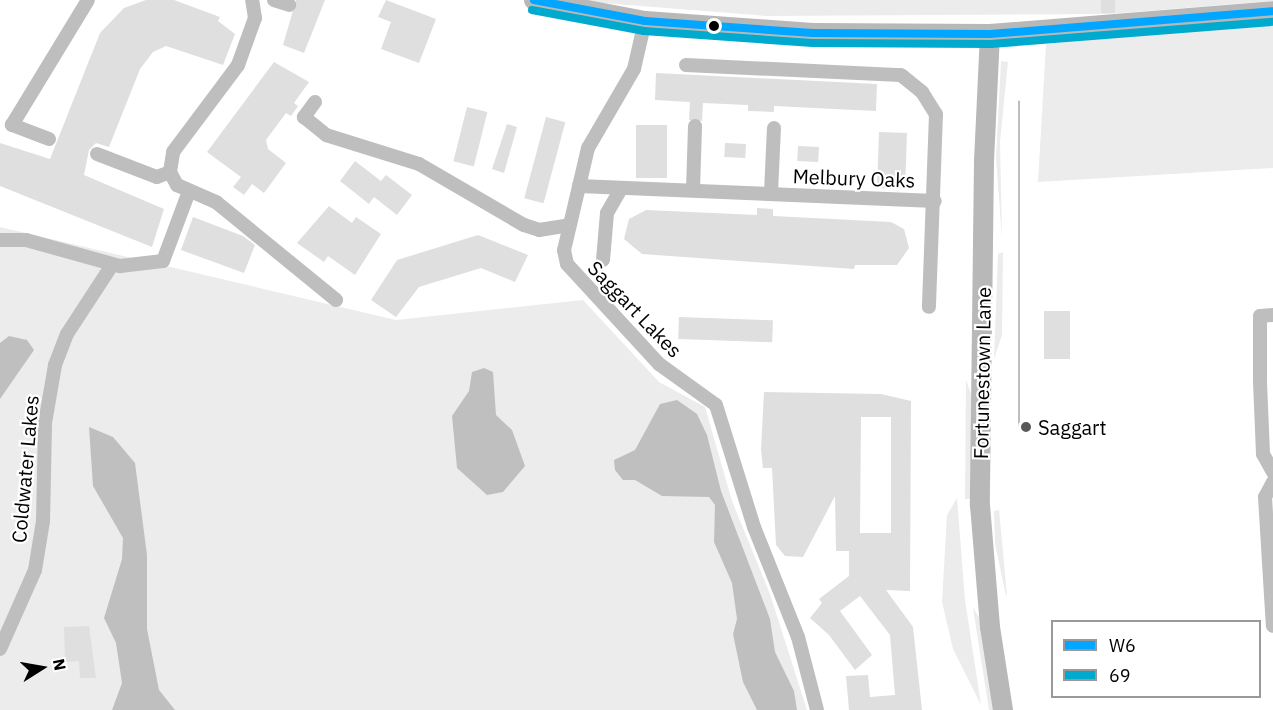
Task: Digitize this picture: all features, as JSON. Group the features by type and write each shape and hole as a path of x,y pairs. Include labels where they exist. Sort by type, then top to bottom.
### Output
{"street":[{"path":"49,139 12,125 88,0"},
{"path":"252,0 255,18 238,65 173,152 170,172 188,194 216,202 336,300"},
{"path":"274,0 289,5"},
{"path":"534,0 645,21 813,33 990,34 1273,11"},
{"name":"Saggart Lakes","path":"645,21 634,69 597,127 579,186 564,250 572,272 670,374 705,393 725,423 747,505 798,637 817,710"},
{"name":"Fortunestown Lane","path":"990,34 984,161 980,505 989,618 1003,710"},
{"name":"Melbury Oaks","path":"686,65 901,75 922,92 936,114 935,201 929,308"},
{"path":"315,102 304,117 326,135 418,164 524,225 539,230 570,225"},
{"path":"693,190 695,126"},
{"name":"Melbury Oaks","path":"771,193 774,129"},
{"path":"97,154 157,177 170,172"},
{"name":"Melbury Oaks","path":"579,186 935,201"},
{"path":"603,260 607,213 621,189"},
{"path":"0,240 26,240 112,265 166,260 188,194"},
{"name":"Coldwater Lakes","path":"0,649 35,570 43,521 45,423 55,365 67,334 112,265"},
{"path":"1267,316 1263,454 1273,472"},
{"path":"1273,482 1265,497 1265,511 1273,626"}],"shaded area":[{"path":"565,0 1273,1 1109,14 766,16"},
{"path":"1273,23 1273,168 1038,182 1046,44"},
{"path":"1001,61 1008,62 1000,142 1002,239 996,157"},
{"path":"0,227 396,320 583,300 659,382 705,407 732,501 770,594 807,710 0,710"},
{"path":"1003,252 1002,335 994,359 998,254"},
{"path":"9,336 27,340 34,350 0,399 0,343"},
{"path":"484,368 493,372 496,415 512,430 525,466 503,492 487,495 457,468 452,416 469,391 472,372"},
{"path":"966,380 971,394 972,499 965,499"},
{"path":"677,400 697,414 707,435 721,491 770,619 775,652 794,691 797,710 757,710 743,682 733,634 737,619 732,583 714,542 715,505 709,497 662,496 635,480 623,480 615,470 614,460 635,450 660,404"},
{"path":"89,427 113,437 135,463 147,555 147,629 159,690 175,710 112,710 122,683 116,643 104,618 122,559 123,538 93,486"},
{"path":"957,498 965,600 981,705 953,649 942,602 947,515"},
{"path":"999,510 1006,596 995,544 994,511"},
{"path":"973,608 980,619 994,710 989,710"}],"building":[{"path":"146,0 174,0 220,17 218,21 235,34 223,65 166,46 153,52 140,69 109,147 96,143 89,150 84,175 164,209 152,247 0,186 0,143 50,159 100,33 124,8"},
{"path":"296,0 325,0 304,53 283,45"},
{"path":"386,0 436,19 419,63 381,49 391,22 378,17"},
{"path":"1101,0 1115,0 1115,13 1101,13"},
{"path":"274,62 309,82 294,103 298,106 291,116 286,113 266,140 268,149 286,163 264,193 252,184 244,195 233,187 241,177 207,152"},
{"path":"656,73 877,84 876,111 774,106 774,112 748,111 748,105 703,103 702,121 689,120 690,102 655,100"},
{"path":"467,107 487,112 474,166 453,161"},
{"path":"546,117 565,122 544,203 524,198"},
{"path":"507,124 517,127 504,173 492,169"},
{"path":"636,125 667,125 667,178 636,178"},
{"path":"879,132 907,133 905,189 877,188"},
{"path":"725,143 746,144 745,158 724,157"},
{"path":"798,146 819,147 818,162 797,161"},
{"path":"355,161 381,181 386,175 412,195 397,215 374,197 369,204 340,181"},
{"path":"329,206 352,223 356,217 381,234 355,275 328,256 324,262 297,243"},
{"path":"757,208 773,209 773,216 891,222 904,229 909,248 897,265 855,265 854,269 642,254 624,239 629,219 646,210 757,215"},
{"path":"193,217 243,236 255,245 244,273 181,250"},
{"path":"478,235 528,255 515,282 481,268 419,287 396,317 371,300 397,260"},
{"path":"1044,311 1070,311 1070,359 1044,359"},
{"path":"679,317 773,320 772,342 678,339"},
{"path":"764,392 881,394 911,401 910,591 886,590 913,627 922,710 849,710 846,676 868,675 870,697 895,695 890,635 860,596 840,611 872,655 855,670 829,635 810,618 822,603 819,599 849,576 849,551 836,551 835,496 803,557 785,556 776,545 772,468 763,468 761,450","holes":["861,417 891,417 891,533 860,533"]},
{"path":"89,626 96,678 80,678 79,661 65,662 64,627"}],"tram line":[{"path":"1019,102 1019,428"}],"transit line":[{"name":"W6","path":"534,0 645,21 813,33 990,34 1273,11"},
{"name":"69","path":"532,10 644,31 813,43 991,44 1273,22"}],"place":[{"name":"Saggart","path":"1026,427"}]}
